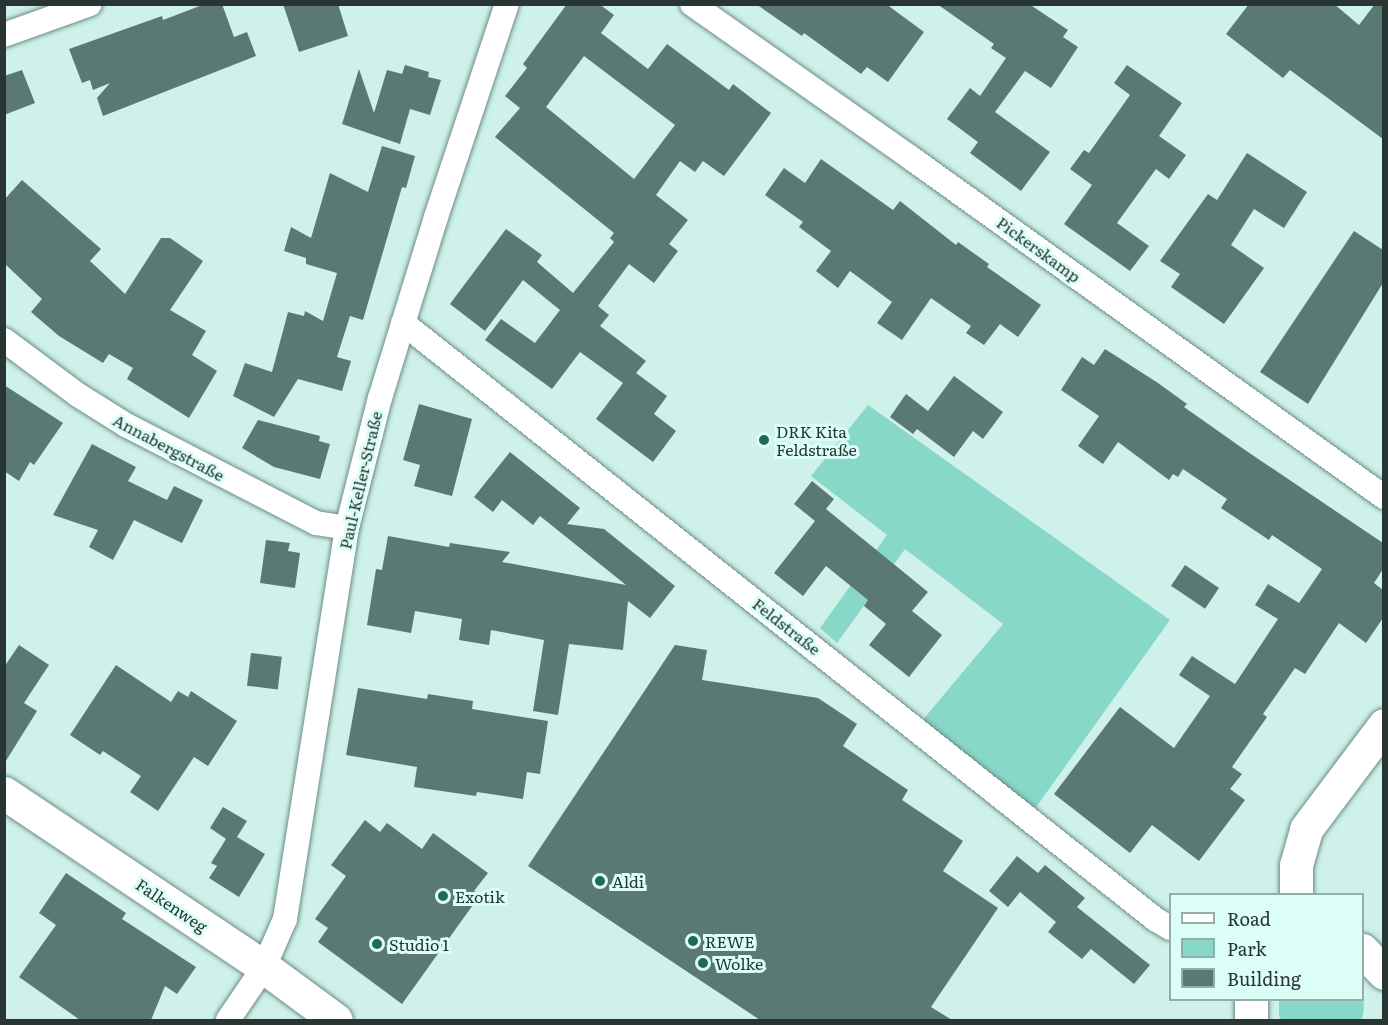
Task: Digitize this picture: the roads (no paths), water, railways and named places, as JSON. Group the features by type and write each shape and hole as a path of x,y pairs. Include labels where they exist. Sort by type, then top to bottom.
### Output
{"main road":[{"path":"1296,893 1296,865 1306,829 1383,725"},
{"name":"Falkenweg","path":"4,793 264,967 336,1020"},
{"path":"1364,952 1383,973"},
{"path":"1251,1001 1251,1020"}],"street":[{"path":"4,35 90,4"},
{"name":"Paul-Keller-Straße","path":"228,1020 264,967 285,919 347,528 380,398 507,4"},
{"name":"Pickerskamp","path":"692,4 911,158 1383,497"},
{"name":"Feldstraße","path":"403,323 1155,919 1169,927"},
{"name":"Annabergstraße","path":"4,340 69,389 126,425 316,523 347,528"}],"place":[{"name":"DRK Kita Feldstraße","path":"764,440"},
{"name":"Aldi","path":"600,881"},
{"name":"Exotik","path":"443,896"},
{"name":"REWE","path":"693,941"},
{"name":"Studio 1","path":"377,944"},
{"name":"Wolke","path":"703,963"}]}
